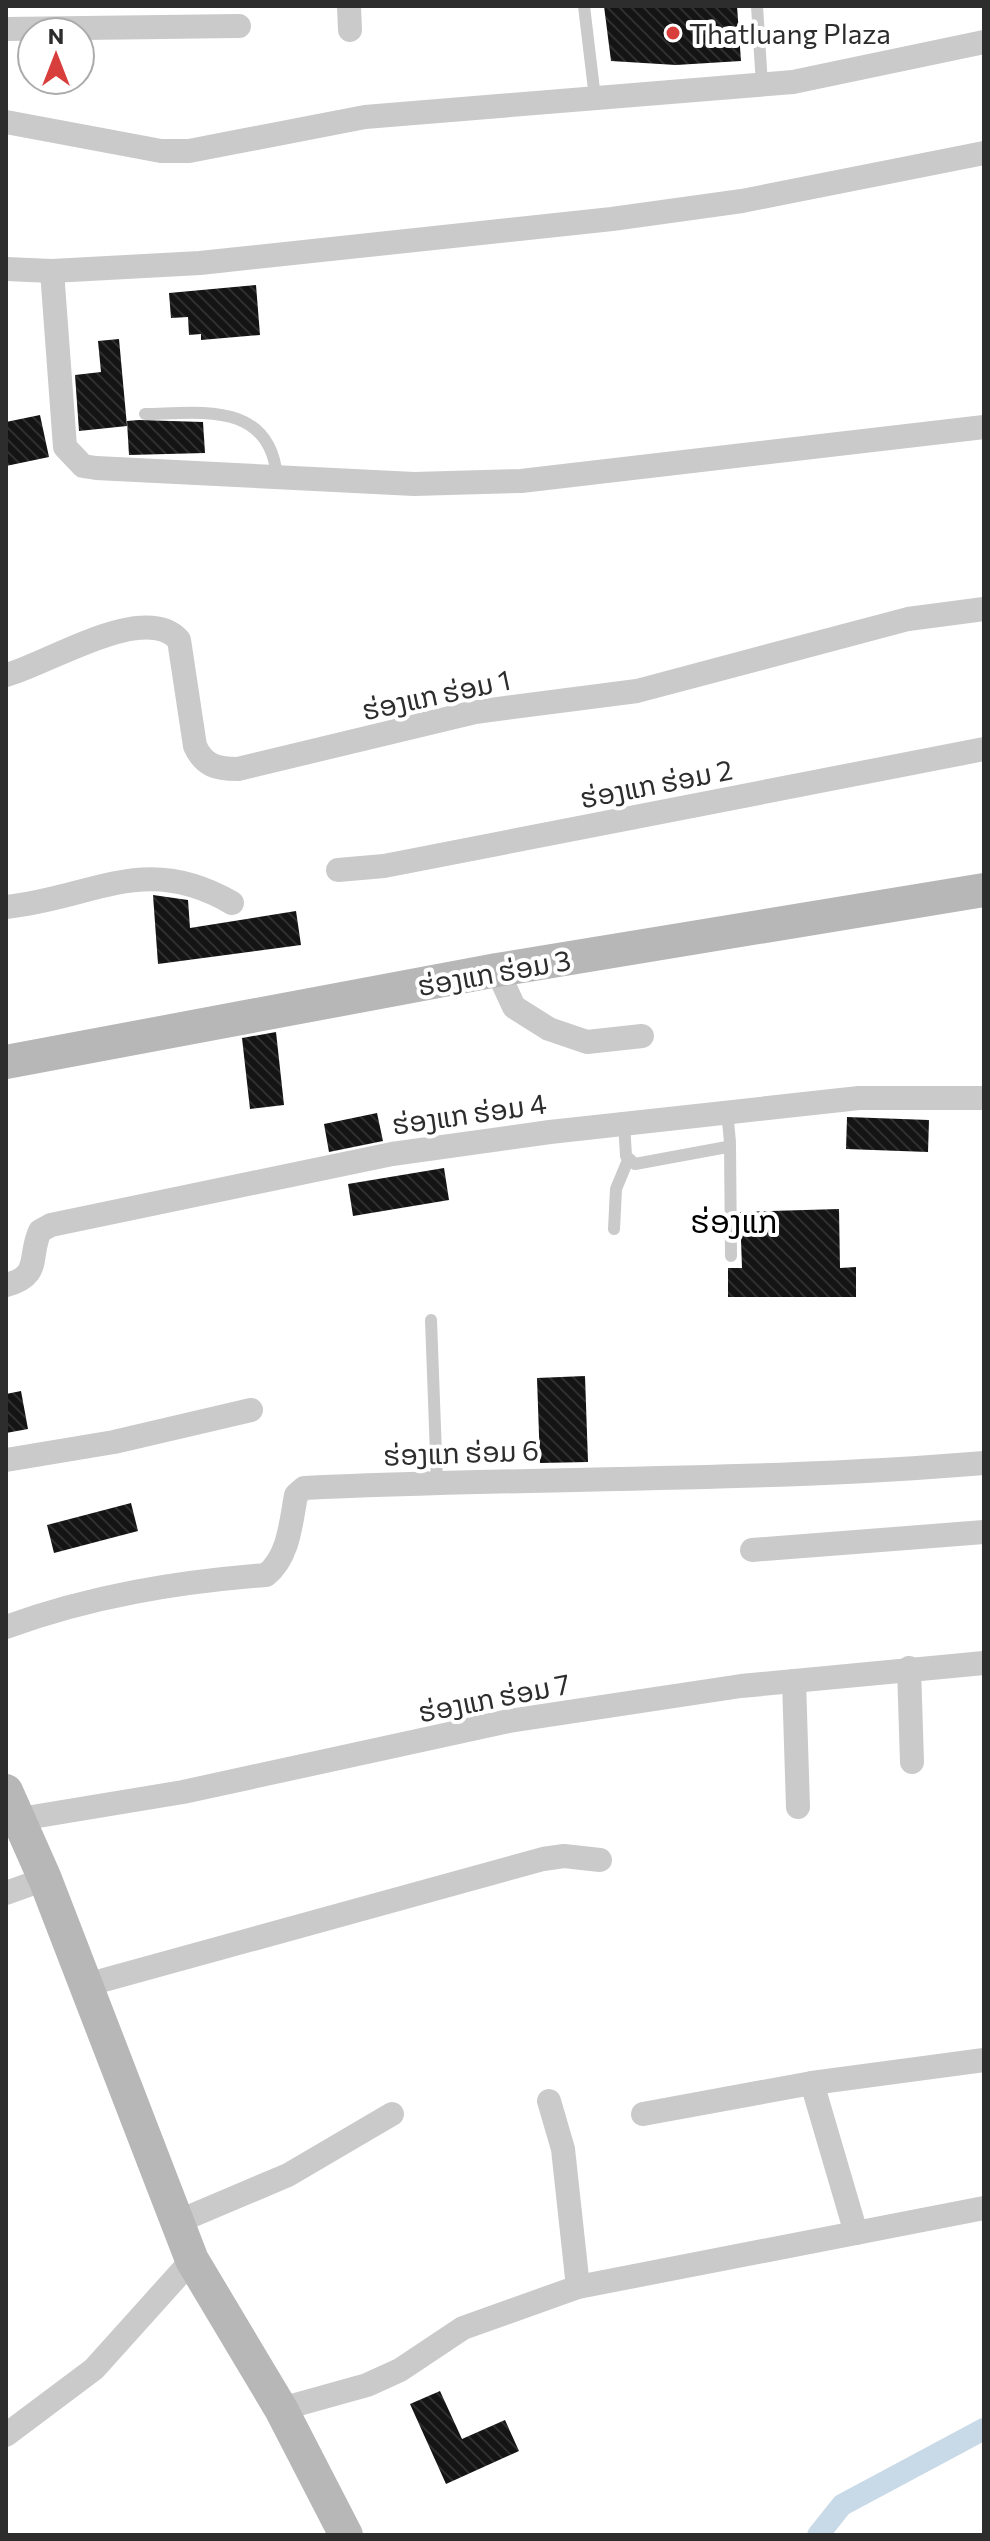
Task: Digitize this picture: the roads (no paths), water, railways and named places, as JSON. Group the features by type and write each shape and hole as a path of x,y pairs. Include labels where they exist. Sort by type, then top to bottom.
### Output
{"street":[{"path":"6,29 239,26"},
{"path":"6,122 161,151 189,151 365,117 762,85 984,42"},
{"path":"6,269 52,271 200,263 612,219 742,201 984,153"},
{"path":"52,271 65,447 83,466 414,484 521,481 984,427"},
{"name":"ຮ່ອງແກ ຮ່ອມ 1","path":"6,675 66,649 132,629 167,630 179,640 195,746 200,757 221,769 238,769 475,712 637,691 908,619 984,609"},
{"name":"ຮ່ອງແກ ຮ່ອມ 2","path":"338,870 384,866 984,749"},
{"path":"6,907 36,904 93,886 141,877 202,886 232,903"},
{"name":"ຮ່ອງແກ ຮ່ອມ 3","path":"6,1062 497,970 984,890"},
{"path":"497,970 514,1007 549,1029 587,1042 642,1036"},
{"name":"ຮ່ອງແກ ຮ່ອມ 4","path":"6,1285 26,1277 32,1268 40,1231 51,1225 392,1154 624,1123 727,1111 755,1112 859,1098 984,1098"},
{"path":"6,1460 114,1442 251,1410"},
{"name":"ຮ່ອງແກ ຮ່ອມ 6","path":"6,1627 68,1604 203,1580 266,1575 280,1559 288,1539 296,1495 304,1488 437,1482 742,1478 984,1463"},
{"path":"752,1550 984,1532"},
{"name":"ຮ່ອງແກ ຮ່ອມ 7","path":"13,1805 183,1792 509,1721 794,1681 984,1663"},
{"path":"909,1668 912,1762"},
{"path":"794,1681 798,1807"},
{"path":"13,1805 45,1879 192,2260 281,2409 346,2535"},
{"path":"86,1985 543,1859 564,1856 600,1860"},
{"path":"6,1893 45,1879"},
{"path":"643,2114 812,2083 984,2060"},
{"path":"812,2083 856,2233"},
{"path":"549,2101 563,2149 578,2287"},
{"path":"177,2222 288,2175 392,2114"},
{"path":"281,2409 367,2385 400,2370 463,2328 578,2287 984,2208"},
{"path":"6,2435 94,2369 192,2260"}],"lane":[{"path":"584,6 595,98"},
{"path":"757,6 762,85"},
{"path":"145,414 220,412 240,419 269,443 275,456 277,477"},
{"path":"727,1111 731,1256"},
{"path":"614,1229 616,1189 628,1160 624,1123"},
{"path":"628,1160 635,1164 730,1145"},
{"path":"431,1320 437,1482"}],"waterway":[{"path":"818,2535 842,2505 984,2429"}],"place":[{"name":"Thatluang Plaza","path":"673,33"}],"district":[{"name":"ຮ່ອງແກ","path":"734,1220"}]}
